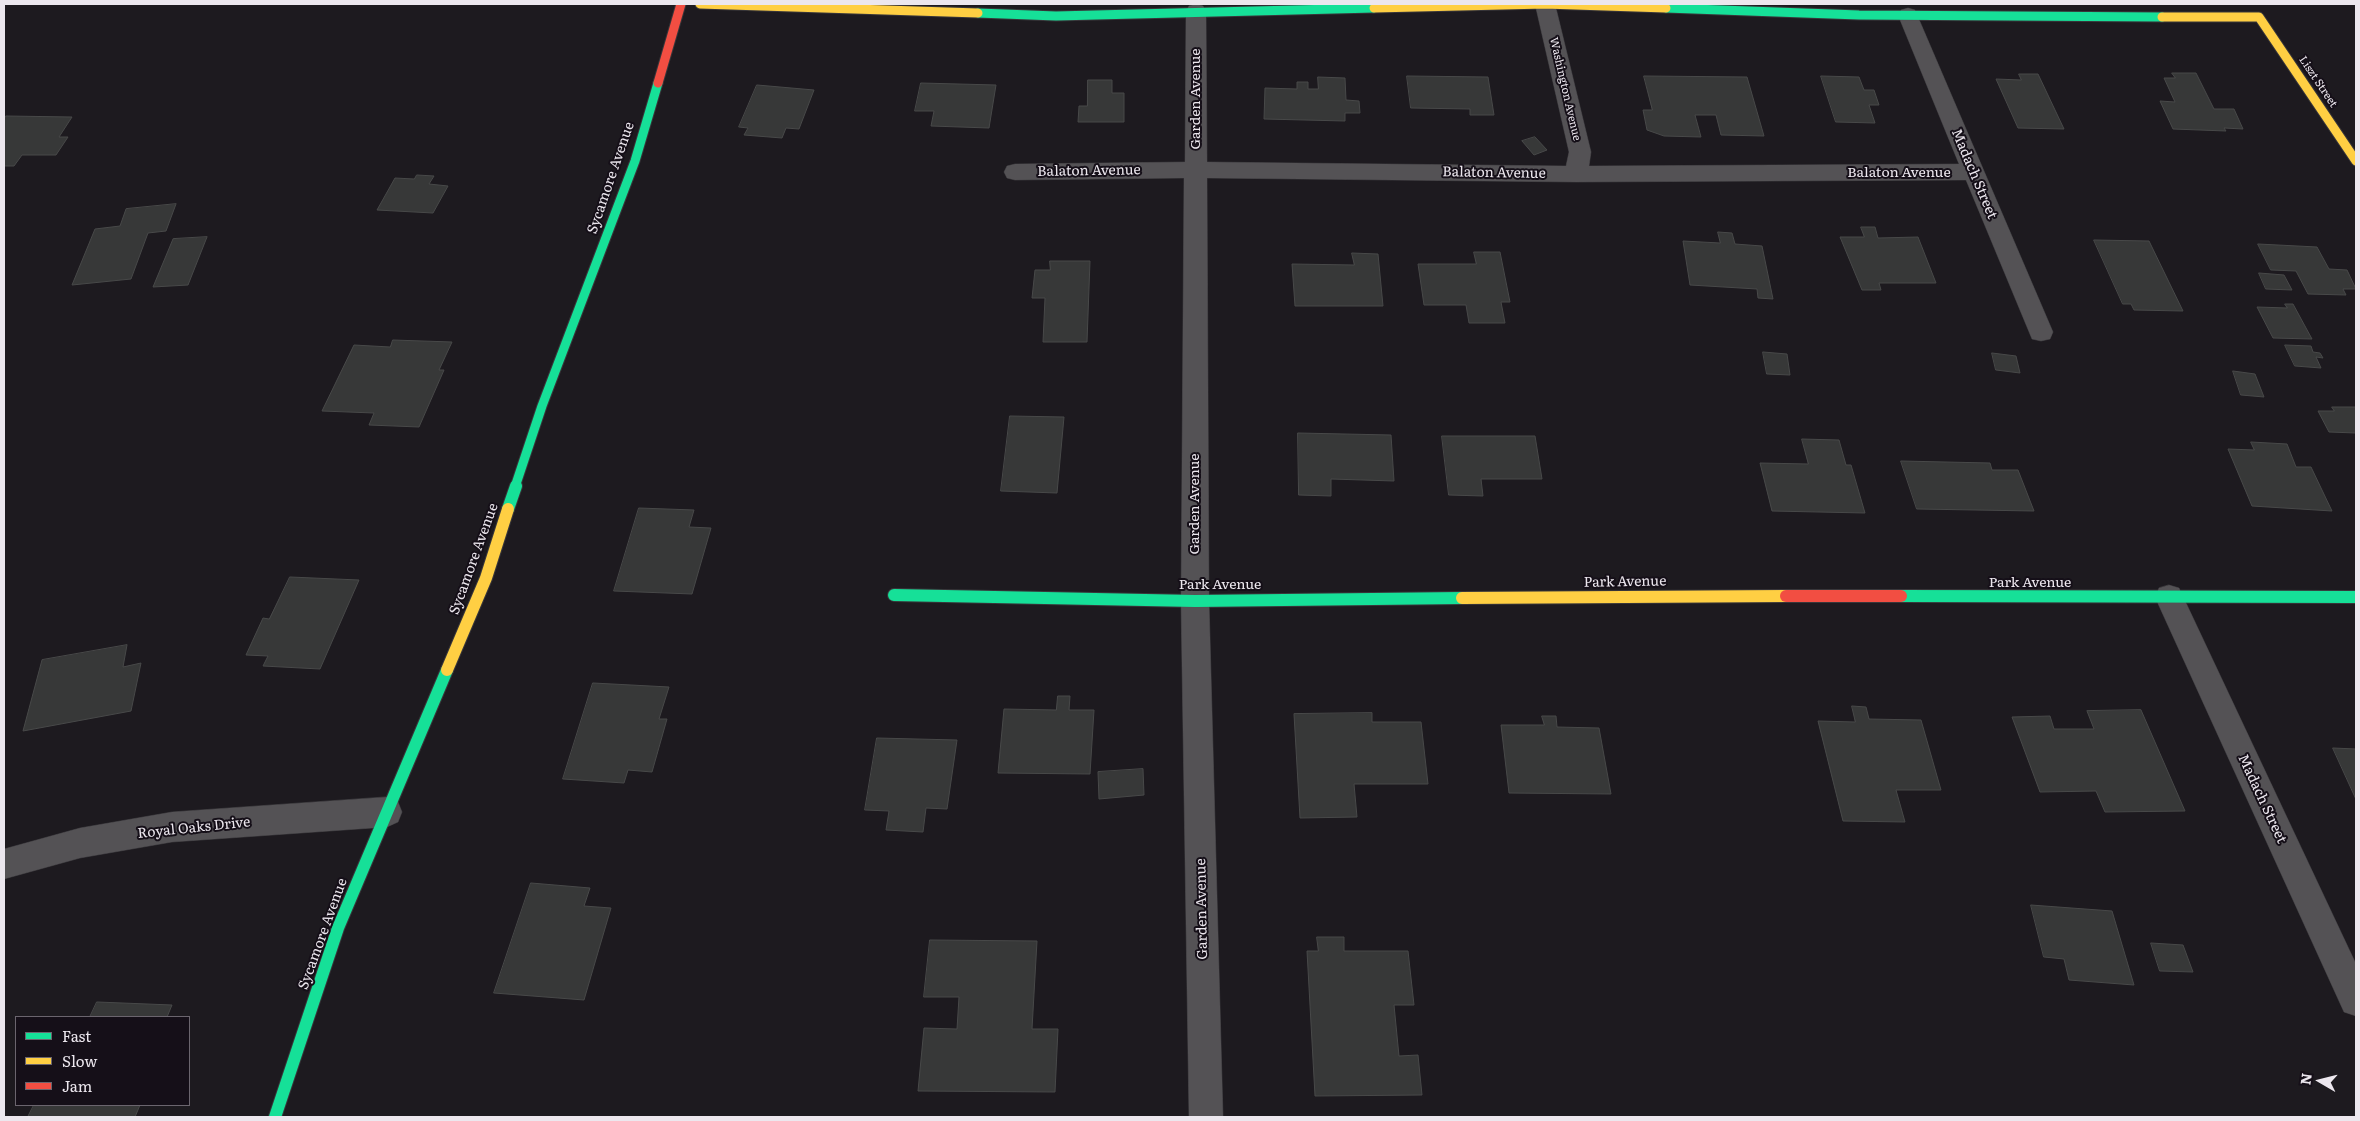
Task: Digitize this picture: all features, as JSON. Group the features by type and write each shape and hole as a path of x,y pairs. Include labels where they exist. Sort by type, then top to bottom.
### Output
{"street":[{"name":"Sycamore Avenue","path":"275,1117 338,928 486,578 542,406 635,161 681,4"},
{"path":"700,4 829,6 1056,16 1518,4 1908,16"},
{"name":"Washington Avenue","path":"1545,4 1580,152 1576,174"},
{"name":"Garden Avenue","path":"1196,11 1195,601 1206,1117"},
{"name":"Liszt Street","path":"1908,16 2259,17 2356,161"},
{"name":"Madach Street","path":"1908,16 2040,332"},
{"name":"Balaton Avenue","path":"1015,172 1196,170 1576,174 1974,172"},
{"name":"Park Avenue","path":"894,595 1195,601 1673,596 2356,597"},
{"name":"Madach Street","path":"2169,597 2356,1000"},
{"name":"Royal Oaks Drive","path":"4,864 80,843 172,827 387,812"}],"building":[{"path":"2172,73 2196,73 2214,109 2234,109 2243,129 2224,128 2226,131 2173,129 2160,101 2175,102 2164,78 2175,78"},
{"path":"2019,74 2038,74 2064,129 2018,128 1996,79 2021,80"},
{"path":"1407,76 1488,77 1494,115 1470,115 1470,109 1411,108"},
{"path":"1644,76 1747,77 1764,136 1721,135 1716,115 1695,115 1701,137 1664,136 1647,130 1643,110 1652,110"},
{"path":"1821,76 1859,77 1864,90 1874,90 1879,105 1869,105 1875,123 1836,122"},
{"path":"1318,77 1345,78 1346,100 1359,101 1360,113 1345,113 1345,121 1264,119 1265,88 1297,89 1297,82 1308,82 1308,89 1318,89"},
{"path":"1088,80 1112,80 1112,93 1124,93 1124,122 1078,122 1079,106 1087,106"},
{"path":"921,83 996,85 989,128 931,126 934,111 915,111"},
{"path":"757,85 814,90 799,129 786,128 782,138 744,135 748,128 739,127"},
{"path":"6,116 72,117 59,137 68,137 56,155 22,155 14,166 4,166 4,120"},
{"path":"1535,137 1547,150 1534,155 1522,141"},
{"path":"417,175 434,176 429,184 448,186 433,213 377,210 395,178 414,179"},
{"path":"176,204 166,231 148,233 131,279 72,285 95,229 120,226 126,209"},
{"path":"1861,227 1875,227 1878,238 1918,237 1936,283 1879,283 1881,290 1862,290 1840,237 1864,237"},
{"path":"1718,232 1732,233 1735,244 1762,246 1773,299 1758,298 1757,289 1690,285 1683,241 1720,243"},
{"path":"207,237 188,285 153,287 173,239"},
{"path":"2094,240 2149,241 2183,311 2134,310 2131,304 2123,304"},
{"path":"2258,244 2317,247 2329,269 2347,270 2356,289 2343,289 2346,295 2308,294 2296,271 2271,270"},
{"path":"1474,252 1500,252 1510,302 1501,302 1505,323 1469,323 1466,305 1424,305 1418,264 1476,264"},
{"path":"1352,253 1378,254 1383,306 1295,306 1292,264 1354,265"},
{"path":"1050,261 1090,261 1087,342 1043,342 1045,298 1032,298 1035,270 1050,270"},
{"path":"2259,273 2284,275 2292,290 2266,289"},
{"path":"2285,304 2293,304 2312,339 2273,338 2257,307 2287,308"},
{"path":"393,340 452,342 439,370 444,370 419,427 369,425 374,413 322,411 354,345 390,347"},
{"path":"2285,345 2311,346 2313,352 2320,353 2323,358 2316,357 2321,368 2295,366"},
{"path":"1763,352 1787,354 1790,375 1767,374"},
{"path":"1992,353 2016,356 2020,373 1996,370"},
{"path":"2233,371 2255,374 2264,397 2241,395"},
{"path":"2332,407 2356,407 2356,433 2329,432 2318,411 2334,411"},
{"path":"1010,416 1064,417 1057,493 1001,491"},
{"path":"1298,433 1391,435 1394,481 1331,479 1331,496 1299,495"},
{"path":"1442,436 1535,436 1542,479 1481,479 1483,496 1449,495"},
{"path":"1802,439 1839,440 1846,465 1851,465 1865,513 1772,511 1760,463 1808,464"},
{"path":"2251,442 2287,444 2296,467 2311,467 2332,511 2252,506 2228,449 2254,450"},
{"path":"1901,461 1990,463 1992,470 2018,470 2034,511 1917,509"},
{"path":"639,508 694,510 689,527 711,528 692,594 614,591"},
{"path":"290,577 359,580 320,669 263,666 268,656 246,655 263,618 269,619"},
{"path":"127,645 123,667 141,663 131,711 23,731 42,660"},
{"path":"593,683 669,687 659,719 667,719 652,772 628,770 624,783 563,779"},
{"path":"1058,696 1070,696 1069,710 1094,710 1090,774 998,773 1004,709 1056,710"},
{"path":"1852,706 1866,707 1869,719 1921,720 1941,790 1896,790 1905,822 1843,821 1818,721 1855,722"},
{"path":"2141,710 2185,811 2105,812 2096,791 2040,792 2012,717 2050,716 2054,729 2094,729 2087,711"},
{"path":"1372,713 1372,722 1421,722 1428,784 1354,784 1357,817 1300,818 1294,714"},
{"path":"1542,716 1556,716 1557,727 1599,728 1611,794 1509,793 1501,725 1544,725"},
{"path":"877,738 957,740 947,809 926,808 923,832 886,830 889,811 865,810"},
{"path":"2333,748 2356,749 2356,799"},
{"path":"1143,769 1144,795 1099,799 1098,772"},
{"path":"531,883 590,888 584,906 611,908 584,1000 494,993"},
{"path":"2031,905 2112,911 2134,985 2069,980 2064,959 2044,957"},
{"path":"1317,937 1344,937 1344,951 1408,951 1414,1005 1394,1005 1399,1056 1418,1055 1422,1095 1315,1096 1307,951 1318,951"},
{"path":"930,940 1037,941 1032,1029 1058,1029 1055,1092 918,1091 924,1028 957,1029 959,997 924,997"},
{"path":"2151,943 2183,945 2193,972 2160,971"},
{"path":"97,1002 172,1005 167,1016 90,1016"},
{"path":"34,1106 140,1106 135,1117 28,1117"}],"traffic: fast":[{"path":"978,13 1056,16 1374,8"},
{"path":"1666,8 1859,15 2162,17"},
{"path":"508,509 542,406 635,161 658,83"},
{"path":"894,595 1195,601 1462,598"},
{"path":"1901,596 2356,597"},
{"path":"275,1117 338,928 447,670"}],"traffic: slow":[{"path":"700,4 978,13"},
{"path":"1374,8 1545,4 1666,8"},
{"path":"2162,17 2259,17 2356,161"},
{"path":"447,670 486,578 508,509"},
{"path":"1462,598 1786,596"}],"traffic: jam":[{"path":"658,83 681,4"},
{"path":"1786,596 1901,596"}]}
